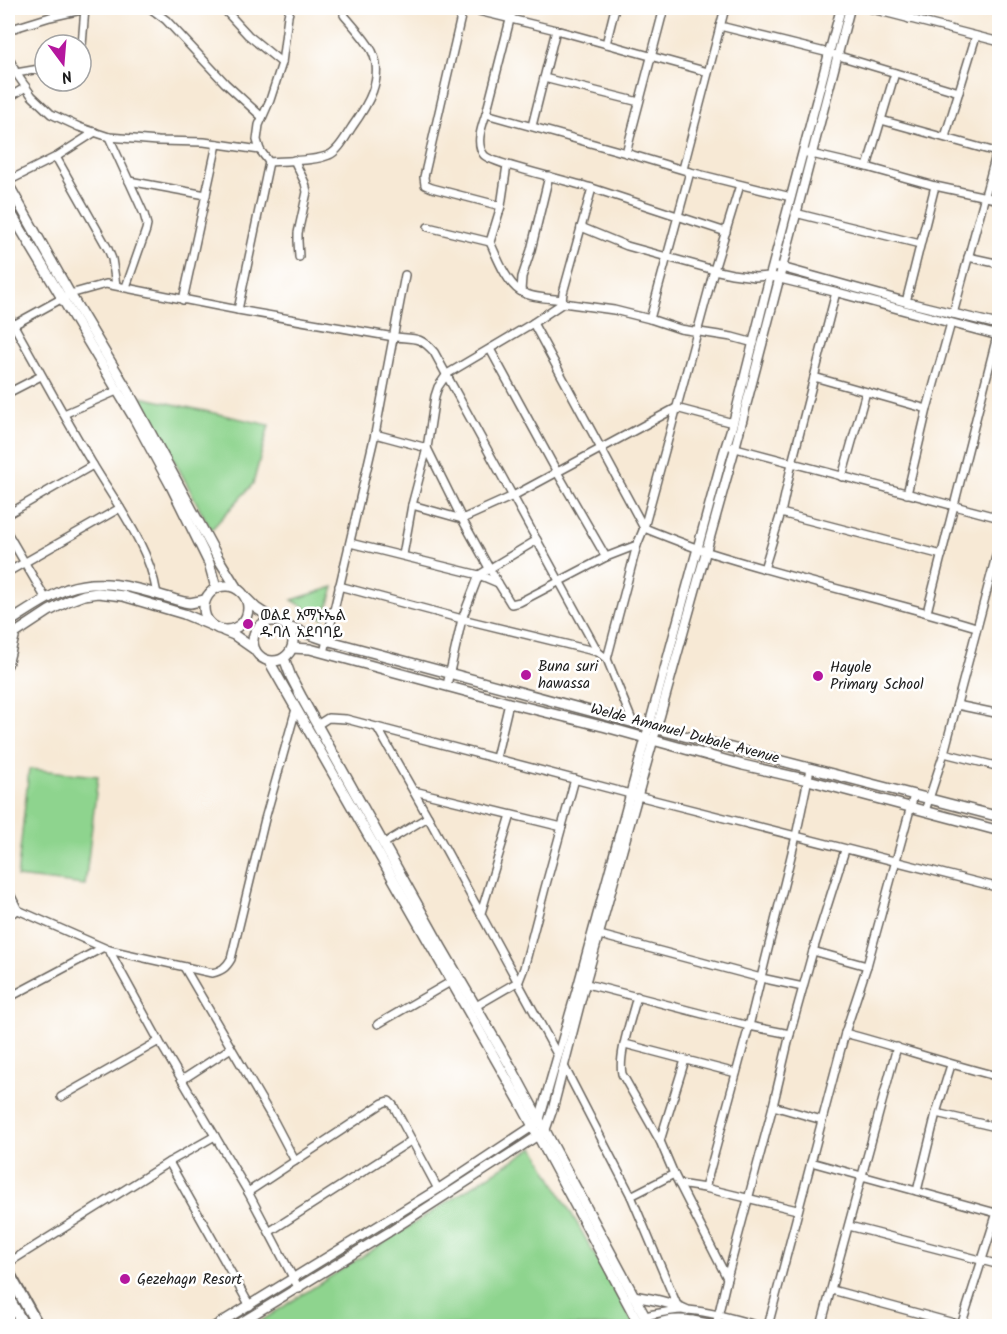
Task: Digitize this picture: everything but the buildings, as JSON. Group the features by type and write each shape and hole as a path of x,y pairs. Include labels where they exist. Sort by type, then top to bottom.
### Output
{"highway":[{"path":"8,1272 38,1326"},
{"path":"8,1297 24,1326"}],"main road":[{"path":"8,182 65,296 171,486 209,563 216,588"},
{"path":"8,208 128,391 236,587 256,608 276,621 326,640 562,704 999,817"},
{"path":"8,623 50,597 68,589 100,583 115,584 190,603 205,600"},
{"path":"236,587 228,585 211,591 205,600 204,613 208,620 217,628 230,630 238,627 248,615 247,598"},
{"path":"12,635 61,604 84,595 98,593 123,596 184,614 234,635 254,649"},
{"path":"50,597 61,604"},
{"path":"276,621 267,622 255,632 254,649 258,656 269,661 281,660 288,656 294,641 288,627"},
{"name":"Welde Amanuel Dubale Avenue","path":"292,648 310,649 999,831"},
{"path":"284,658 291,677 383,844 512,1069 536,1124"},
{"path":"269,661 536,1124 633,1296 646,1324"},
{"path":"559,715 562,704"},
{"path":"541,1133 618,1287 646,1324"},
{"path":"633,1296 682,1308"},
{"path":"680,1326 693,1321"}],"street":[{"path":"8,30 87,8 84,33"},
{"path":"150,8 166,20 225,83 262,117"},
{"path":"223,8 248,35 282,63"},
{"path":"238,310 269,162 260,150 259,125 282,63 290,8"},
{"path":"501,206 432,188 425,185 424,181 449,63 464,8 556,30 708,72"},
{"path":"513,8 480,135 482,153 487,158 507,165 592,188 726,232"},
{"path":"606,44 615,8"},
{"path":"627,153 664,8"},
{"path":"650,319 678,216 708,72 725,8"},
{"path":"730,446 733,423 754,343 795,213 807,154 833,54 841,8"},
{"path":"833,54 850,8"},
{"path":"868,8 999,42"},
{"path":"909,19 912,8"},
{"path":"269,162 316,158 334,152 360,116 373,92 377,64 371,50 344,15"},
{"path":"720,26 833,54 959,92"},
{"path":"531,126 556,30"},
{"path":"945,137 976,36"},
{"path":"8,56 16,73 32,96 51,114 80,127 109,137 204,142 260,150"},
{"path":"16,73 33,70"},
{"path":"867,167 895,73"},
{"path":"544,78 639,102"},
{"path":"8,98 26,87"},
{"path":"486,114 686,171 791,197"},
{"path":"881,120 996,152"},
{"path":"8,182 56,157 95,132"},
{"path":"109,137 147,225 126,287"},
{"path":"907,494 927,409 999,140"},
{"path":"183,300 217,144"},
{"path":"807,154 999,200"},
{"path":"777,267 791,197 807,154"},
{"path":"56,157 108,249 116,285"},
{"path":"294,160 307,192 298,241 299,257"},
{"path":"507,165 501,206 490,242 507,277 521,291 614,310 680,329 732,337 754,343"},
{"path":"521,291 522,277 549,176"},
{"path":"129,181 206,195"},
{"path":"607,659 714,270 740,185"},
{"path":"906,302 935,186"},
{"path":"403,555 438,387 447,374 533,324 562,301 592,188"},
{"path":"795,213 920,244"},
{"path":"428,227 490,242"},
{"path":"581,227 627,246 714,270 755,277 774,277 952,318 999,325"},
{"path":"968,257 999,264"},
{"path":"777,267 906,302 998,336 927,612"},
{"path":"324,653 375,434 405,274"},
{"path":"215,1326 438,1188 536,1124 596,934 702,550 774,277"},
{"path":"10,326 65,296 106,284 238,310 394,337 420,339 434,352 447,374 598,652 607,659 633,723"},
{"path":"764,569 781,513 836,292"},
{"path":"8,315 10,326 120,508 147,558 157,594"},
{"path":"533,324 644,528 702,550 764,569 976,627"},
{"path":"490,349 606,557"},
{"path":"8,393 41,376"},
{"path":"814,377 927,409"},
{"path":"64,414 117,390 128,391"},
{"path":"842,477 866,392"},
{"path":"412,505 462,519 513,496 676,408 733,423"},
{"path":"375,434 427,448 462,519 498,584 512,604 606,557 637,545"},
{"path":"730,446 999,518"},
{"path":"8,514 93,465"},
{"path":"8,572 120,508"},
{"path":"781,513 942,555"},
{"path":"8,534 50,597"},
{"path":"447,685 462,620 479,574 537,540"},
{"path":"925,811 944,753 976,627 996,569 999,541"},
{"path":"350,543 479,574 498,584"},
{"path":"339,586 462,620 598,652"},
{"path":"8,665 12,635"},
{"path":"496,758 509,703"},
{"path":"957,705 999,714"},
{"path":"8,890 18,910 105,949 212,973 220,971 231,959 265,819 296,709"},
{"path":"317,725 328,718 336,718 999,888"},
{"path":"377,728 519,981 631,1196 682,1308"},
{"path":"944,753 999,767"},
{"path":"705,1188 749,1026 796,836 810,769"},
{"path":"476,1006 519,981 528,958 575,779"},
{"path":"414,791 562,827"},
{"path":"768,1326 845,1033 867,966 914,795"},
{"path":"481,914 511,815"},
{"path":"383,844 428,817"},
{"path":"646,1324 680,1319 719,1326 718,1315 790,1034 813,951 846,849"},
{"path":"8,915 18,910"},
{"path":"596,934 803,987"},
{"path":"8,998 105,949"},
{"path":"105,949 248,1192 299,1288"},
{"path":"813,951 867,966"},
{"path":"184,967 295,1161"},
{"path":"378,1024 452,981"},
{"path":"582,983 749,1026 790,1034"},
{"path":"235,1326 299,1288 541,1133 553,1108 582,983"},
{"path":"637,996 621,1062 622,1074 660,1141 674,1174 727,1278"},
{"path":"845,1033 999,1077"},
{"path":"61,1097 159,1041"},
{"path":"625,1044 736,1073"},
{"path":"821,1326 897,1047"},
{"path":"182,1080 231,1048"},
{"path":"660,1141 685,1060"},
{"path":"917,1191 936,1113 951,1065"},
{"path":"248,1192 383,1102 389,1101 438,1188"},
{"path":"773,1106 822,1120"},
{"path":"936,1113 999,1128"},
{"path":"8,1263 169,1162 215,1136"},
{"path":"269,1232 412,1140"},
{"path":"169,1162 250,1305"},
{"path":"812,1162 996,1214"},
{"path":"631,1196 674,1174"},
{"path":"680,1184 797,1210"},
{"path":"832,1290 961,1326 999,1203"},
{"path":"849,1226 999,1265"},
{"path":"646,1324 666,1312 682,1308 759,1326"}],"green space":[{"path":"141,397 269,425 253,484 211,530"},
{"path":"334,587 324,619 292,600"},
{"path":"29,769 98,776 85,885 17,877"},
{"path":"534,1147 635,1326 253,1326"}],"place":[{"name":"ወልደ አማኑኤል ዱባለ አደባባይ","path":"248,624"},
{"name":"Buna suri hawassa","path":"526,675"},
{"name":"Hayole Primary School","path":"818,676"},
{"name":"Gezehagn Resort","path":"125,1279"}]}
